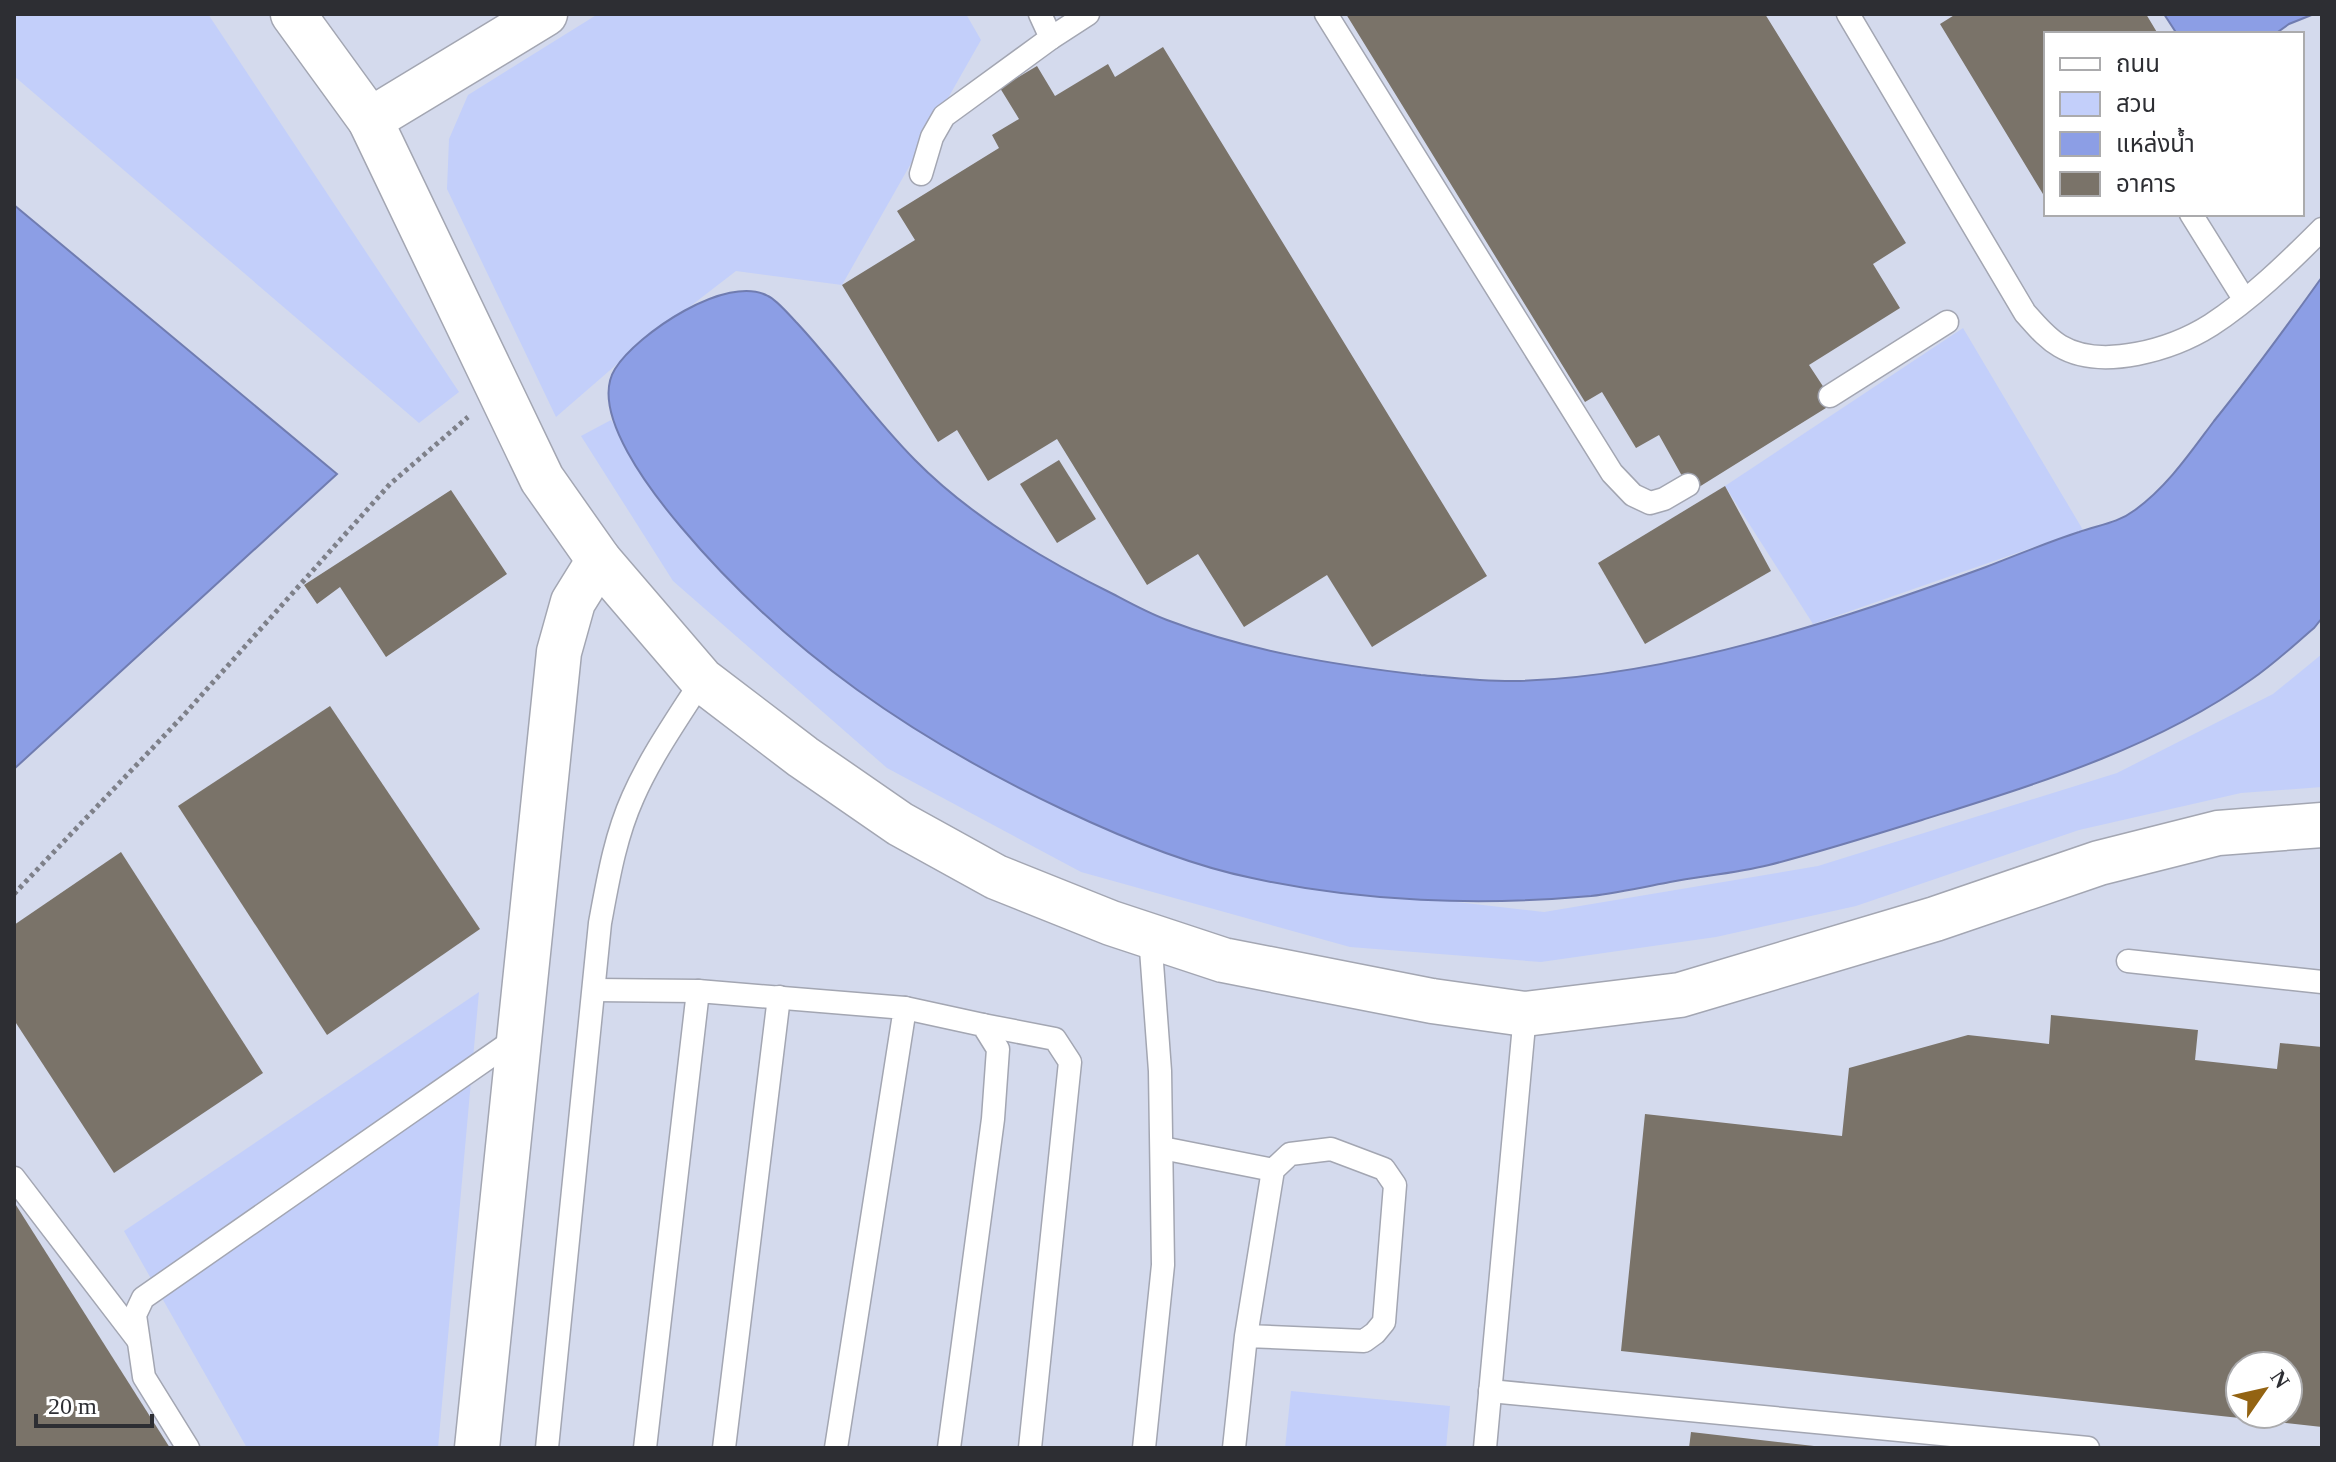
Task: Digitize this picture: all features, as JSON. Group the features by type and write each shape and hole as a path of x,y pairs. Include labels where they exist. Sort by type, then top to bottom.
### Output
{"street":[{"path":"293,14 370,120 542,479 599,560 702,680 803,757 900,824 996,877 1150,936 1223,960 1432,1001 1525,1014 1680,995 1935,919 2099,863 2218,833 2322,825"},
{"path":"370,120 545,14"},
{"path":"477,1448 559,652 573,602 599,560"}],"lane":[{"path":"1040,14 1051,38"},
{"path":"921,174 932,137 944,116 1088,14"},
{"path":"1326,14 1612,473 1633,495 1650,503 1688,485"},
{"path":"1848,14 2025,313 2060,346 2081,355 2107,358 2137,354 2179,341 2210,325 2269,280 2322,229"},
{"path":"2192,216 2244,299"},
{"path":"1830,396 1947,322"},
{"path":"547,1448 600,923 615,848 633,797 702,680"},
{"path":"1144,1448 1163,1265 1160,1071 1150,936"},
{"path":"2128,961 2322,982"},
{"path":"594,990 698,991 905,1008 1055,1039 1070,1062 1030,1448"},
{"path":"645,1448 698,991"},
{"path":"724,1448 779,997"},
{"path":"836,1448 905,1008"},
{"path":"1485,1448 1525,1014"},
{"path":"949,1448 993,1119 998,1049 983,1025"},
{"path":"188,1448 144,1377 135,1315 143,1298 519,1036"},
{"path":"1162,1148 1273,1170"},
{"path":"1234,1448 1246,1336 1273,1170 1290,1154 1331,1149 1384,1169 1395,1185 1384,1322 1375,1333 1364,1341 1246,1336"},
{"path":"14,1178 139,1341"},
{"path":"1490,1391 2088,1448"}],"path":[{"path":"14,894 182,717 390,484 499,389"}],"shaded area":[{"path":"14,14 2322,14 2322,1448 14,1448 14,769 337,474 14,205"}],"green space":[{"path":"14,14 208,14 459,392 419,423 14,76"},
{"path":"598,14 966,14 981,40 842,285 736,271 631,352 556,417 447,189 449,139 468,95"},
{"path":"1963,328 2083,530 1813,624 1725,486"},
{"path":"611,420 671,515 1257,879 1544,912 1818,866 2117,773 2273,694 2322,654 2322,787 2241,793 2079,830 1856,906 1716,937 1541,962 1350,947 1081,872 887,768 673,581 581,436"},
{"path":"479,992 438,1448 247,1448 124,1231"},
{"path":"1291,1391 1450,1406 1446,1448 1285,1448"}],"water":[{"path":"2164,14 2314,14 2278,32 2176,32"},
{"path":"14,205 337,474 14,769"},
{"path":"2322,277 2322,618 2284,654 2252,679 2175,726 2051,778 1769,865 1591,896 1507,901 1421,900 1293,886 1204,866 1156,850 1009,783 906,723 857,690 765,615 681,527 655,494 627,452 610,407 609,387 615,369 642,340 662,324 707,300 751,291 768,296 783,308 899,444 959,499 1034,551 1146,611 1229,640 1356,667 1495,681 1578,677 1697,656 1816,625 1931,587 2129,514 2147,501 2178,469"}],"building":[{"path":"1346,14 1765,14 1906,243 1873,264 1900,308 1809,365 1834,403 1691,492 1659,435 1636,448 1602,392 1585,402"},
{"path":"1956,14 2146,14 2157,32 2044,32 2044,196 1940,24"},
{"path":"1163,47 1487,576 1372,647 1327,575 1244,627 1198,554 1147,585 1057,439 988,481 957,430 938,442 842,285 915,240 897,211 999,148 992,135 1019,119 1000,88 1037,66 1055,96 1108,64 1115,77"},
{"path":"1059,460 1096,519 1057,543 1020,484"},
{"path":"1725,486 1771,571 1645,644 1598,563"},
{"path":"451,490 507,574 386,657 340,587 317,604 304,585"},
{"path":"330,706 480,929 327,1035 178,806"},
{"path":"121,852 263,1073 114,1173 14,1020 14,925"},
{"path":"2051,1015 2198,1030 2195,1060 2277,1069 2280,1043 2322,1047 2322,1427 2304,1425 2304,1350 2224,1350 2224,1416 1621,1351 1645,1114 1842,1136 1849,1068 1968,1035 2049,1044"},
{"path":"14,1202 170,1448 14,1448"},
{"path":"1691,1432 1814,1446 1689,1448"}]}
